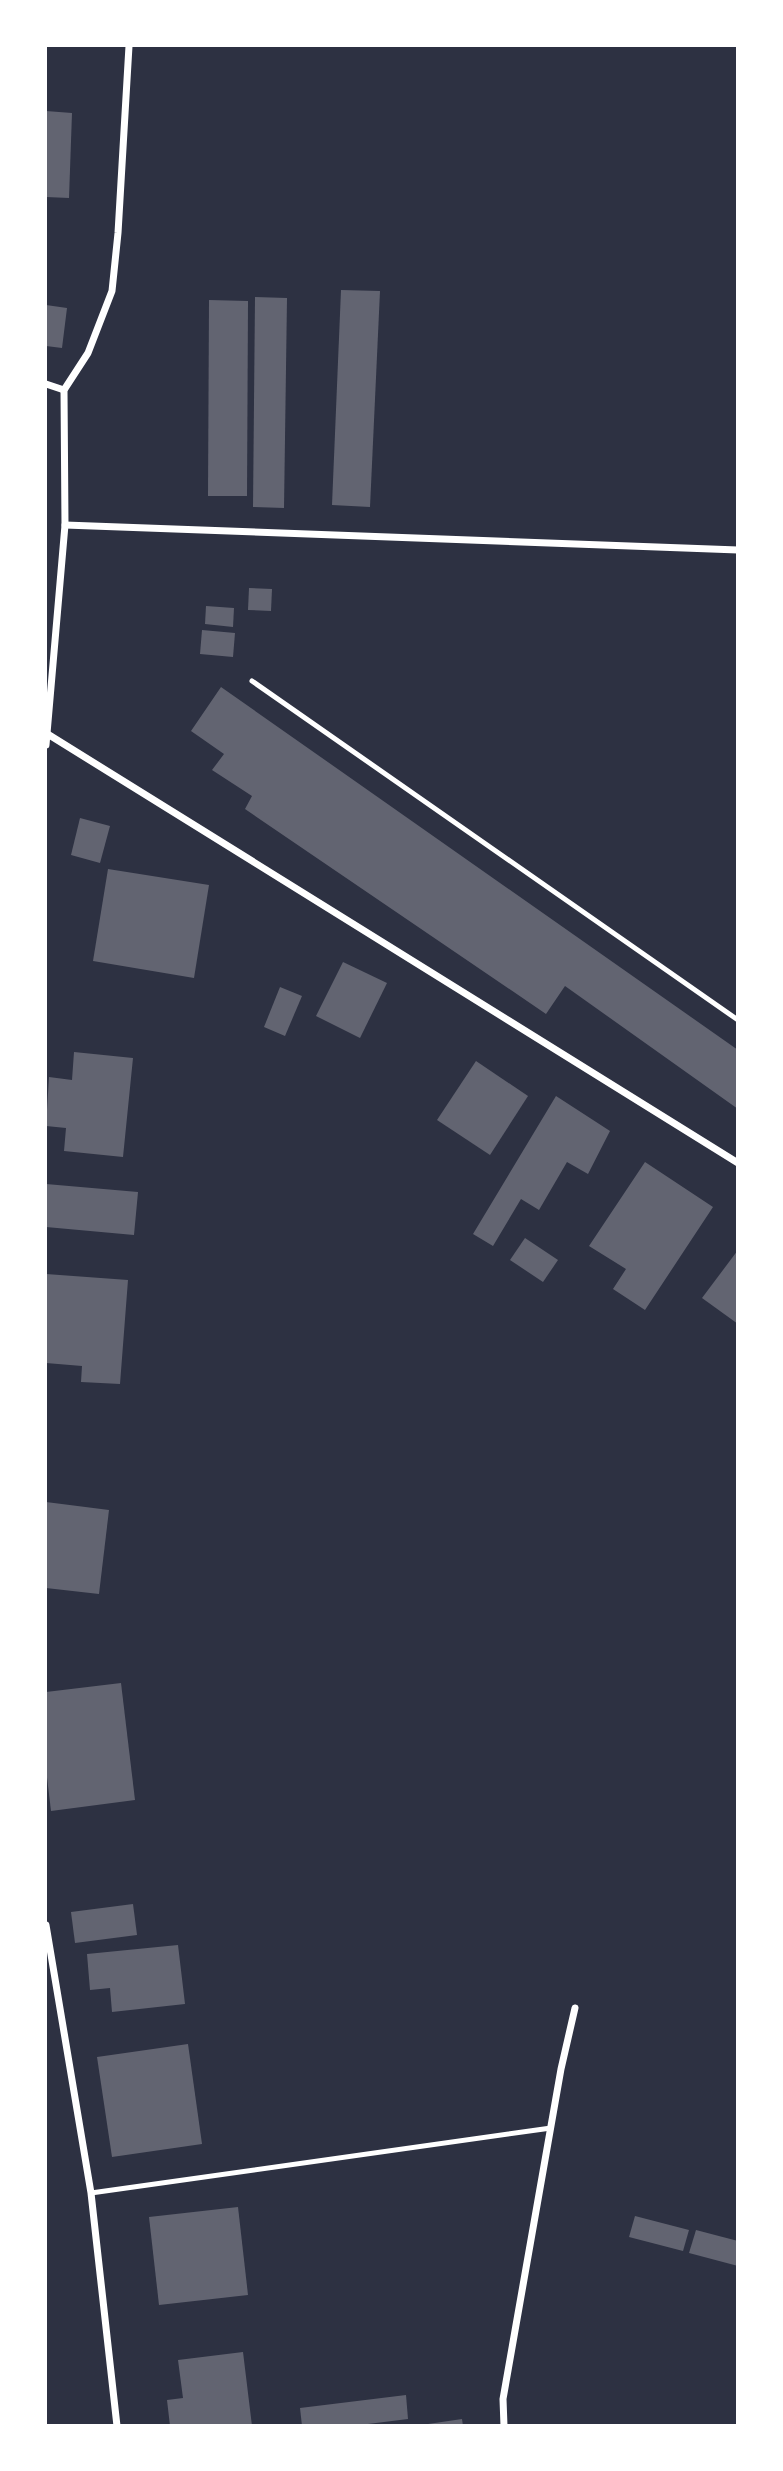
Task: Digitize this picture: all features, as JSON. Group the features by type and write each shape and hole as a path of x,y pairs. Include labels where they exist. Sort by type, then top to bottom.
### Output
{"street":[{"path":"46,745 65,525 64,390 88,353 112,291 129,46"},
{"path":"46,384 64,390"},
{"path":"65,525 737,551"},
{"path":"47,733 737,1163"},
{"path":"46,1925 92,2193 117,2426"},
{"path":"504,2426 503,2399 575,2008"}],"lane":[{"path":"252,681 737,1020"},
{"path":"92,2193 551,2128"}],"building":[{"path":"46,111 72,113 69,198 46,197"},
{"path":"341,290 380,291 370,507 332,505"},
{"path":"255,297 287,298 284,508 253,507"},
{"path":"209,300 248,301 247,496 208,496"},
{"path":"46,305 67,308 62,348 46,346"},
{"path":"249,588 272,589 271,611 248,610"},
{"path":"206,606 234,608 233,627 205,624"},
{"path":"202,630 235,633 233,657 200,654"},
{"path":"221,687 738,1050 738,1109 565,986 546,1014 245,809 252,796 212,770 224,754 191,731"},
{"path":"80,818 110,826 100,863 71,855"},
{"path":"108,869 209,885 194,978 93,961"},
{"path":"343,962 387,983 360,1038 316,1016"},
{"path":"280,987 302,996 285,1036 264,1027"},
{"path":"74,1052 133,1058 123,1157 64,1151 66,1128 46,1126 49,1077 72,1080"},
{"path":"476,1061 528,1096 490,1155 437,1120"},
{"path":"556,1096 610,1131 588,1174 567,1162 539,1210 521,1199 493,1246 473,1234"},
{"path":"645,1162 713,1207 645,1310 613,1289 626,1269 589,1246"},
{"path":"46,1184 138,1192 134,1235 46,1227"},
{"path":"525,1238 558,1260 543,1282 510,1260"},
{"path":"738,1250 738,1324 702,1298"},
{"path":"46,1274 128,1280 120,1384 81,1382 82,1366 46,1363"},
{"path":"46,1502 109,1510 99,1594 46,1588"},
{"path":"121,1683 135,1800 51,1811 46,1769 46,1692"},
{"path":"133,1904 137,1935 75,1943 71,1912"},
{"path":"178,1945 185,2004 112,2012 110,1988 90,1990 87,1954"},
{"path":"188,2044 202,2144 112,2157 97,2057"},
{"path":"238,2207 248,2295 159,2305 149,2217"},
{"path":"635,2216 689,2230 683,2251 629,2237"},
{"path":"696,2230 738,2241 738,2266 689,2253"},
{"path":"243,2352 252,2426 170,2426 167,2400 183,2398 178,2360"},
{"path":"406,2395 408,2419 352,2426 302,2426 300,2408"},
{"path":"462,2419 463,2426 428,2426 428,2424"}]}
